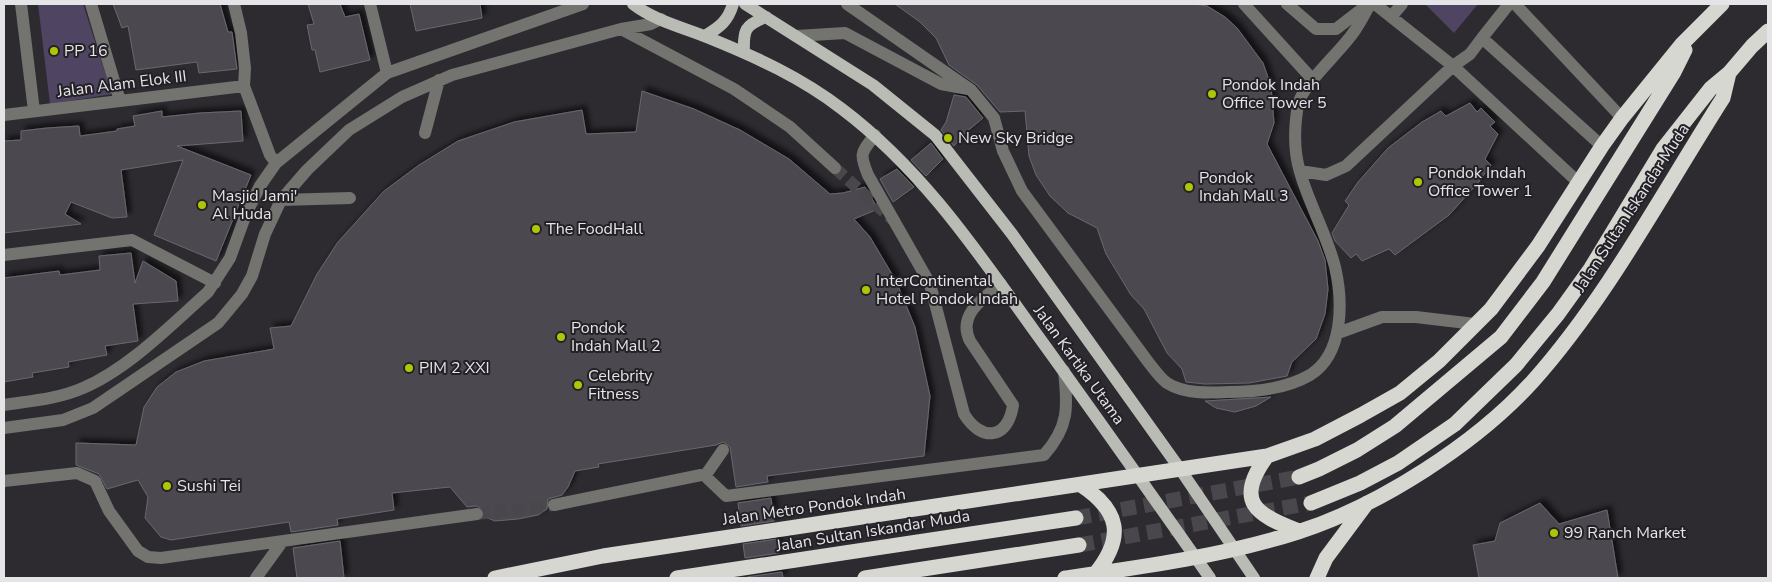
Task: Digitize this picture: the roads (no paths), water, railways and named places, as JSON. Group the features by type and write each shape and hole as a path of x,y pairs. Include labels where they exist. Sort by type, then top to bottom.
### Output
{"highway":[{"path":"1139,476 1267,456 1315,439 1400,392 1439,360 1490,309 1538,246 1578,182 1622,118 1694,31 1722,4"},
{"path":"1299,477 1319,470 1357,450 1395,426 1501,337 1543,282 1589,211 1674,72 1694,31"},
{"name":"Jalan Sultan Iskandar Muda","path":"1310,503 1360,483 1398,463 1455,424 1516,365 1558,314 1592,268 1663,149 1711,88 1729,73 1752,46 1768,31"},
{"name":"Jalan Sultan Iskandar Muda","path":"1196,558 1299,531 1368,502 1437,462 1491,420 1532,381 1617,271 1723,98 1729,73"},
{"path":"1267,456 1256,470 1251,485 1252,498 1256,510 1268,519 1299,531"},
{"name":"Jalan Metro Pondok Indah","path":"505,578 603,556 1139,476"},
{"path":"1081,485 1098,496 1112,516 1114,537 1102,565 1095,574"},
{"path":"1318,578 1326,558 1368,502"},
{"name":"Jalan Sultan Iskandar Muda","path":"676,578 1076,518"},
{"path":"865,578 1079,545"},
{"path":"1065,578 1196,558"}],"main road":[{"path":"705,36 722,26 727,19 732,4"},
{"name":"Jalan Kartika Utama","path":"745,4 872,85 935,134 1006,226 1180,469 1254,578"},
{"name":"Jalan Kartika Utama","path":"639,5 661,20 744,52 807,85 875,136 927,187 1064,371 1210,578"},
{"path":"744,52 745,30 751,23 766,17"}],"street":[{"path":"21,4 34,111"},
{"path":"91,4 120,101"},
{"path":"234,4 241,32 246,68 244,86 270,155 276,163"},
{"path":"370,4 387,73"},
{"path":"4,405 56,397 83,388 100,379 153,340 216,283 238,241 246,214 256,193 276,163 387,73 583,4"},
{"path":"847,4 971,90 994,118 1003,151 1022,191 1149,363 1167,382 1193,392 1216,393 1250,392 1283,386 1311,374 1325,359 1338,333 1339,300 1335,268 1300,171 1294,136 1299,101 1314,80 1354,33 1369,4"},
{"path":"1244,4 1314,80"},
{"path":"1287,4 1316,29 1336,29 1369,4"},
{"path":"1375,4 1453,66 1578,182"},
{"path":"1391,17 1402,4"},
{"path":"1300,171 1326,175 1346,166 1453,66 1470,54 1510,4"},
{"path":"1515,4 1622,118"},
{"path":"4,428 63,420 93,408 218,322 242,294 252,276 266,234 281,200 306,170 349,130 402,97 439,80 621,29 651,24 661,20"},
{"path":"621,29 734,89 790,128 835,168"},
{"path":"796,36 845,34 941,84 971,90"},
{"path":"1482,38 1602,146"},
{"path":"425,133 439,80"},
{"name":"Jalan Alam Elok III","path":"4,115 244,86"},
{"path":"875,136 862,154 862,159 868,175 930,284 964,414 972,427 982,432 1002,431 1010,423 1013,405 970,341 966,334 966,327 973,307 1001,284"},
{"path":"281,200 350,198"},
{"path":"4,255 132,240 216,283"},
{"path":"1338,333 1382,318 1416,317 1475,324"},
{"path":"705,476 726,496 1044,455 1058,440 1064,420 1067,401 1064,371"},
{"path":"554,505 638,486 705,476 723,450"},
{"path":"4,481 76,473 88,476 95,481 109,511 138,551 148,557 161,558 477,514"},
{"path":"256,578 282,542"}],"tunnel":[{"path":"835,168 893,220"},
{"path":"1076,518 1299,477"},
{"path":"1079,545 1311,503"},
{"path":"477,514 554,505"}],"place":[{"name":"PP 16","path":"54,51"},
{"name":"Pondok Indah Office Tower 5","path":"1212,94"},
{"name":"New Sky Bridge","path":"948,138"},
{"name":"Pondok Indah Office Tower 1","path":"1418,182"},
{"name":"Pondok Indah Mall 3","path":"1189,187"},
{"name":"Masjid Jami' Al Huda","path":"202,205"},
{"name":"The FoodHall","path":"536,229"},
{"name":"InterContinental Hotel Pondok Indah","path":"866,290"},
{"name":"Pondok Indah Mall 2","path":"561,337"},
{"name":"PIM 2 XXI","path":"409,368"},
{"name":"Celebrity Fitness","path":"578,385"},
{"name":"Sushi Tei","path":"167,486"},
{"name":"99 Ranch Market","path":"1554,533"}]}
